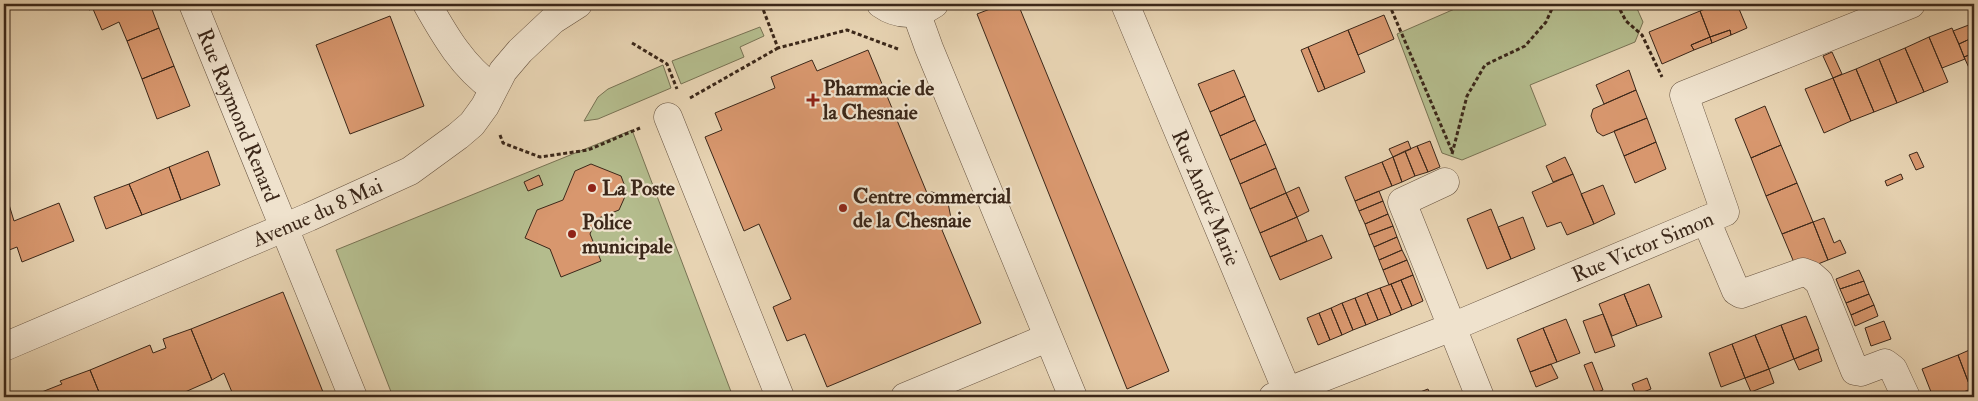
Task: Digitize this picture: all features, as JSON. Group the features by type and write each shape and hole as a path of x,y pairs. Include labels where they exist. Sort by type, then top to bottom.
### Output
{"street":[{"name":"Rue Raymond Renard","path":"193,4 352,397"},
{"path":"427,4 447,40 482,80 493,88"},
{"name":"Avenue du 8 Mai","path":"4,348 309,217 410,171 472,124 485,106 503,71 535,34 578,4"},
{"path":"881,4 901,13 925,8 929,48 1072,397"},
{"name":"Rue André Marie","path":"1125,4 1280,394"},
{"path":"1684,95 1911,4"},
{"name":"Rue Victor Simon","path":"1280,394 1452,327 1725,212 1684,95"},
{"path":"674,106 780,397"},
{"path":"1446,182 1402,202 1480,397"},
{"path":"1706,220 1736,291 1741,294 1804,272 1811,275 1819,282 1855,371 1861,372 1886,363 1893,369 1906,397"},
{"path":"905,397 1047,338"}],"path":[{"path":"762,4 778,48 847,30 906,52"},
{"path":"1389,4 1452,152"},
{"path":"1446,182 1453,175 1452,152 1467,96 1485,65 1525,46 1546,22 1554,4"},
{"path":"1617,4 1626,21 1642,35 1660,75 1684,95"},
{"path":"632,43 667,64 674,106"}],"green space":[{"path":"1466,4 1635,4 1643,22 1635,42 1530,85 1546,125 1462,160 1442,153 1397,34"},
{"path":"760,27 764,36 740,47 744,57 681,84 672,61"},
{"path":"663,65 671,88 598,119 584,121 598,97 608,89"},
{"path":"632,130 733,397 393,397 336,250"}],"building":[{"path":"86,4 106,4 89,10"},
{"path":"106,4 150,4 159,28 127,41 119,22 102,30 93,9"},
{"path":"1003,4 1018,4 1169,371 1127,389 977,14"},
{"path":"1717,4 1737,4 1747,28 1731,35 1730,30 1710,37 1700,11"},
{"path":"1700,11 1710,37 1691,45 1694,50 1662,64 1649,32"},
{"path":"1384,15 1394,39 1358,55 1348,30"},
{"path":"390,16 424,106 350,134 316,45"},
{"path":"1974,23 1974,37 1959,44 1953,31"},
{"path":"159,28 174,66 142,79 127,41"},
{"path":"1952,28 1965,59 1942,68 1929,37"},
{"path":"1348,30 1365,72 1325,89 1308,47"},
{"path":"1730,30 1731,35 1712,43 1710,37"},
{"path":"1710,37 1712,43 1694,50 1691,45"},
{"path":"1929,37 1948,82 1924,92 1905,48"},
{"path":"1974,37 1974,53 1964,57 1959,44"},
{"path":"1308,47 1325,89 1318,92 1301,50"},
{"path":"1905,48 1924,92 1897,103 1879,59"},
{"path":"868,50 927,193 932,192 941,195 948,203 951,218 942,230 981,323 827,387 805,334 787,341 773,307 791,299 759,224 744,231 705,137 722,130 715,113 775,88 771,77 812,60 817,71"},
{"path":"1832,52 1842,74 1833,78 1823,56"},
{"path":"1974,53 1974,68 1970,70 1964,57"},
{"path":"1879,59 1897,103 1874,112 1856,69"},
{"path":"174,66 190,106 157,119 142,79"},
{"path":"1856,69 1874,112 1851,121 1833,78"},
{"path":"1234,70 1245,96 1210,112 1198,84"},
{"path":"1629,70 1636,90 1604,104 1596,85"},
{"path":"1833,78 1851,121 1824,133 1805,89"},
{"path":"1636,90 1647,118 1603,136 1597,132 1591,116 1593,109"},
{"path":"1245,96 1255,120 1220,136 1210,112"},
{"path":"1765,106 1781,145 1751,158 1735,119"},
{"path":"1647,118 1656,142 1624,156 1614,131"},
{"path":"1255,120 1266,144 1230,160 1220,136"},
{"path":"1408,141 1411,149 1393,157 1389,149"},
{"path":"1430,141 1440,167 1428,172 1417,146"},
{"path":"1656,142 1666,169 1635,183 1624,156"},
{"path":"1266,144 1276,168 1240,184 1230,160"},
{"path":"1781,145 1797,183 1766,196 1751,158"},
{"path":"1417,146 1428,172 1415,176 1405,151"},
{"path":"208,151 220,185 181,200 169,167"},
{"path":"1405,151 1415,176 1402,182 1393,157"},
{"path":"1917,152 1924,167 1916,170 1909,155"},
{"path":"1393,157 1402,182 1392,186 1382,162"},
{"path":"1565,157 1573,174 1553,182 1546,166"},
{"path":"1382,162 1392,186 1355,201 1345,177"},
{"path":"591,164 621,176 627,192 619,210 596,219 590,234 601,261 561,277 550,249 525,238 537,210 563,200 575,171"},
{"path":"169,167 181,200 142,215 129,184"},
{"path":"1276,168 1286,193 1250,209 1240,184"},
{"path":"1573,174 1594,224 1567,235 1561,222 1547,227 1532,192"},
{"path":"1901,174 1903,179 1887,186 1885,181"},
{"path":"539,175 543,185 528,191 524,182"},
{"path":"1797,183 1813,222 1782,234 1766,196"},
{"path":"129,184 142,215 106,229 94,197"},
{"path":"1603,185 1615,214 1594,224 1581,194"},
{"path":"1299,187 1309,211 1297,217 1286,193"},
{"path":"4,188 14,221 59,203 74,241 22,262 17,247 4,252"},
{"path":"1379,191 1383,201 1359,211 1355,201"},
{"path":"1286,193 1297,217 1260,233 1250,209"},
{"path":"1383,201 1388,214 1365,224 1359,211"},
{"path":"1491,209 1511,259 1487,269 1467,219"},
{"path":"1388,214 1393,226 1369,235 1365,224"},
{"path":"1297,217 1307,241 1270,257 1260,233"},
{"path":"1523,217 1535,249 1511,259 1498,227"},
{"path":"1824,218 1834,243 1840,240 1846,253 1828,260 1813,222"},
{"path":"1813,222 1828,260 1798,272 1782,234"},
{"path":"1393,226 1397,237 1374,247 1369,235"},
{"path":"1322,235 1332,258 1280,280 1270,257"},
{"path":"1397,237 1402,250 1379,260 1374,247"},
{"path":"1402,250 1407,260 1383,270 1379,260"},
{"path":"1407,260 1413,275 1389,285 1383,270"},
{"path":"1859,270 1864,281 1840,289 1836,279"},
{"path":"1413,275 1423,301 1412,306 1401,280"},
{"path":"1401,280 1412,306 1402,310 1391,284"},
{"path":"1864,281 1869,294 1846,303 1840,289"},
{"path":"1391,284 1402,310 1391,315 1380,288"},
{"path":"1649,284 1662,317 1637,326 1624,294"},
{"path":"1380,288 1391,315 1378,320 1367,293"},
{"path":"283,292 325,397 234,397 224,373 212,380 191,329"},
{"path":"1367,293 1378,320 1366,325 1355,298"},
{"path":"1624,294 1637,326 1612,336 1599,304"},
{"path":"1869,294 1874,305 1851,315 1846,303"},
{"path":"1355,298 1366,325 1353,330 1342,303"},
{"path":"1342,303 1353,330 1342,335 1331,308"},
{"path":"1874,305 1878,316 1855,326 1851,315"},
{"path":"1331,308 1342,335 1330,340 1319,313"},
{"path":"1319,313 1330,340 1318,345 1307,318"},
{"path":"1603,314 1615,346 1595,353 1583,321"},
{"path":"1806,316 1819,349 1794,359 1781,325"},
{"path":"1566,319 1580,353 1557,362 1543,328"},
{"path":"1884,321 1891,339 1871,346 1865,328"},
{"path":"1781,325 1794,359 1769,369 1755,335"},
{"path":"1543,328 1557,362 1530,372 1517,339"},
{"path":"191,329 212,380 185,392 187,397 101,397 90,370 150,345 153,353 166,348 163,339"},
{"path":"1755,335 1769,369 1745,378 1732,344"},
{"path":"1732,344 1745,378 1721,387 1709,353"},
{"path":"1974,348 1974,388 1971,389 1958,355"},
{"path":"1818,349 1822,361 1799,370 1794,359"},
{"path":"1958,355 1971,389 1951,397 1933,397 1922,369"},
{"path":"1592,362 1603,390 1595,393 1584,365"},
{"path":"1551,364 1558,378 1536,387 1530,372"},
{"path":"1769,369 1774,383 1751,392 1745,378"},
{"path":"90,370 101,397 29,397 62,384 60,381"},
{"path":"1647,378 1651,389 1636,395 1632,384"},
{"path":"1428,389 1431,397 1407,397"}],"place":[{"name":"Pharmacie de la Chesnaie","path":"813,100"},
{"name":"La Poste","path":"592,188"},
{"name":"Centre commercial de la Chesnaie","path":"843,208"},
{"name":"Police municipale","path":"572,234"}]}
